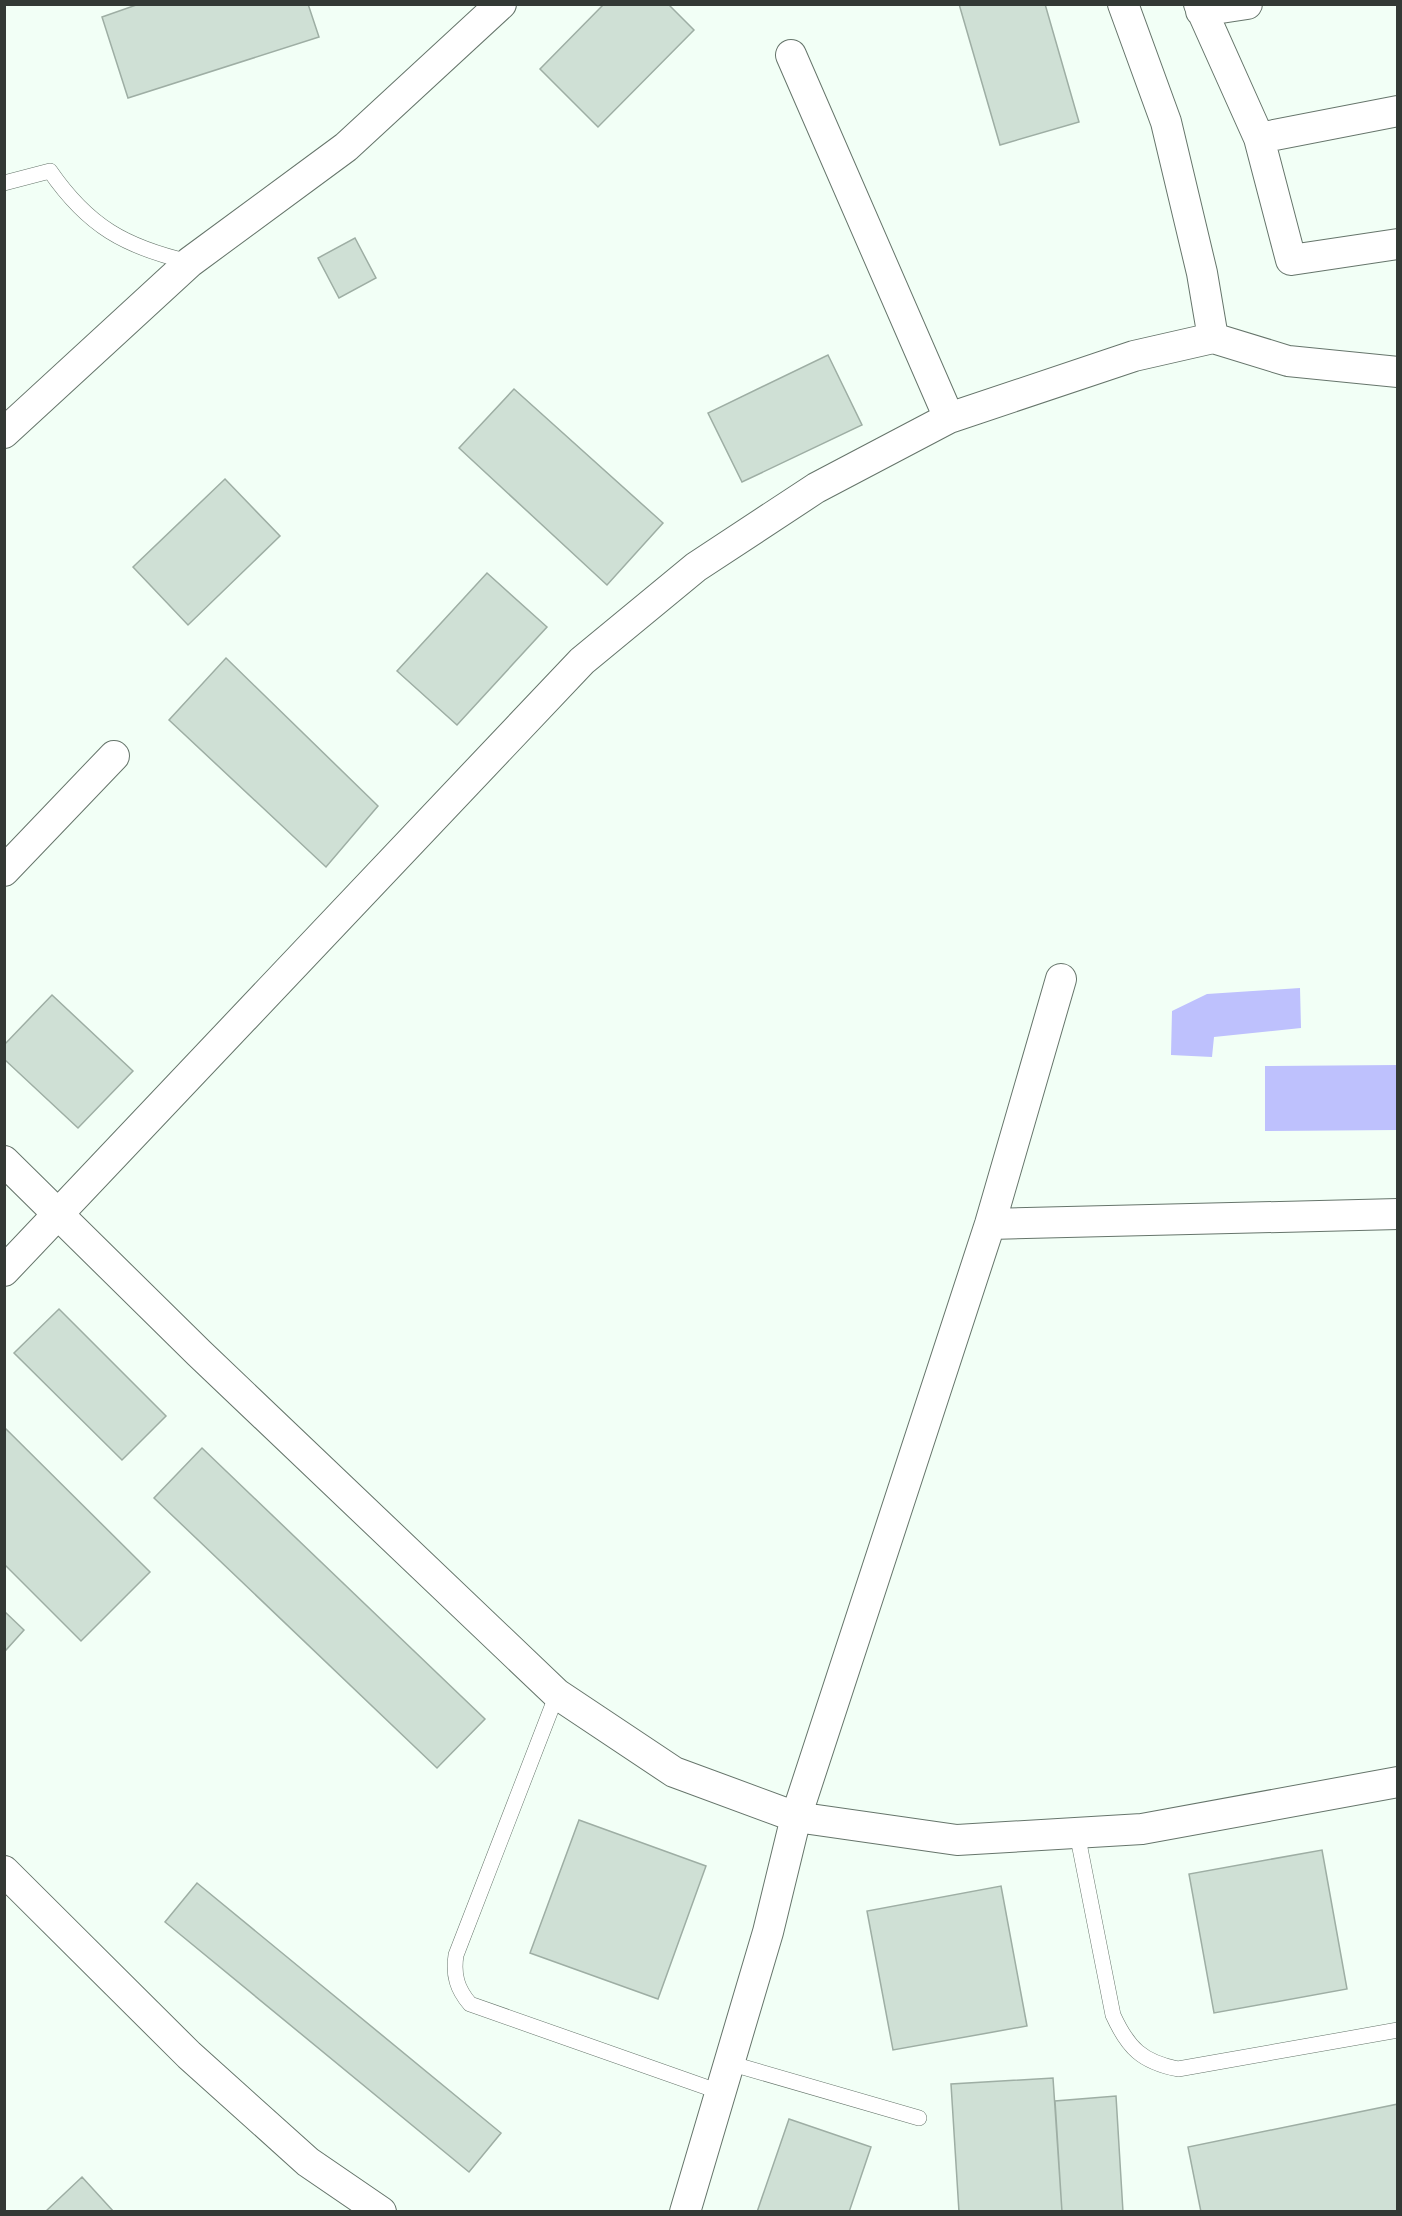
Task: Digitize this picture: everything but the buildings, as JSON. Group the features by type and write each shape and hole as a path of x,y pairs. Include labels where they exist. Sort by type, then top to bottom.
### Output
{"street":[{"path":"4,433 190,262 346,147 501,4"},
{"path":"1123,4 1166,122 1202,273 1213,338"},
{"path":"1247,4 1200,8 1259,138 1291,260 1398,244"},
{"path":"791,55 948,418"},
{"path":"1259,138 1398,111"},
{"path":"4,1271 582,661 696,567 816,488 948,418 1134,356 1213,338 1288,361 1398,372"},
{"path":"4,872 114,756"},
{"path":"685,2211 768,1932 796,1817 990,1224 1061,979"},
{"path":"4,1161 199,1353 557,1694 674,1772 796,1817 957,1840 1142,1829 1398,1782"},
{"path":"990,1224 1397,1216"},
{"path":"4,1871 189,2055 309,2162 381,2211"}],"lane":[{"path":"4,183 50,171 68,196 112,233 154,253 190,262"},
{"path":"557,1694 456,1955 454,1970 457,1983 470,2004 720,2092"},
{"path":"1077,1833 1113,2014 1122,2035 1132,2048 1145,2058 1161,2066 1178,2069 1398,2030"},
{"path":"729,2063 919,2118"}],"water":[{"path":"1300,988 1301,1028 1214,1037 1212,1057 1171,1055 1172,1011 1207,994"},
{"path":"1397,1065 1397,1130 1265,1131 1265,1066"}]}
